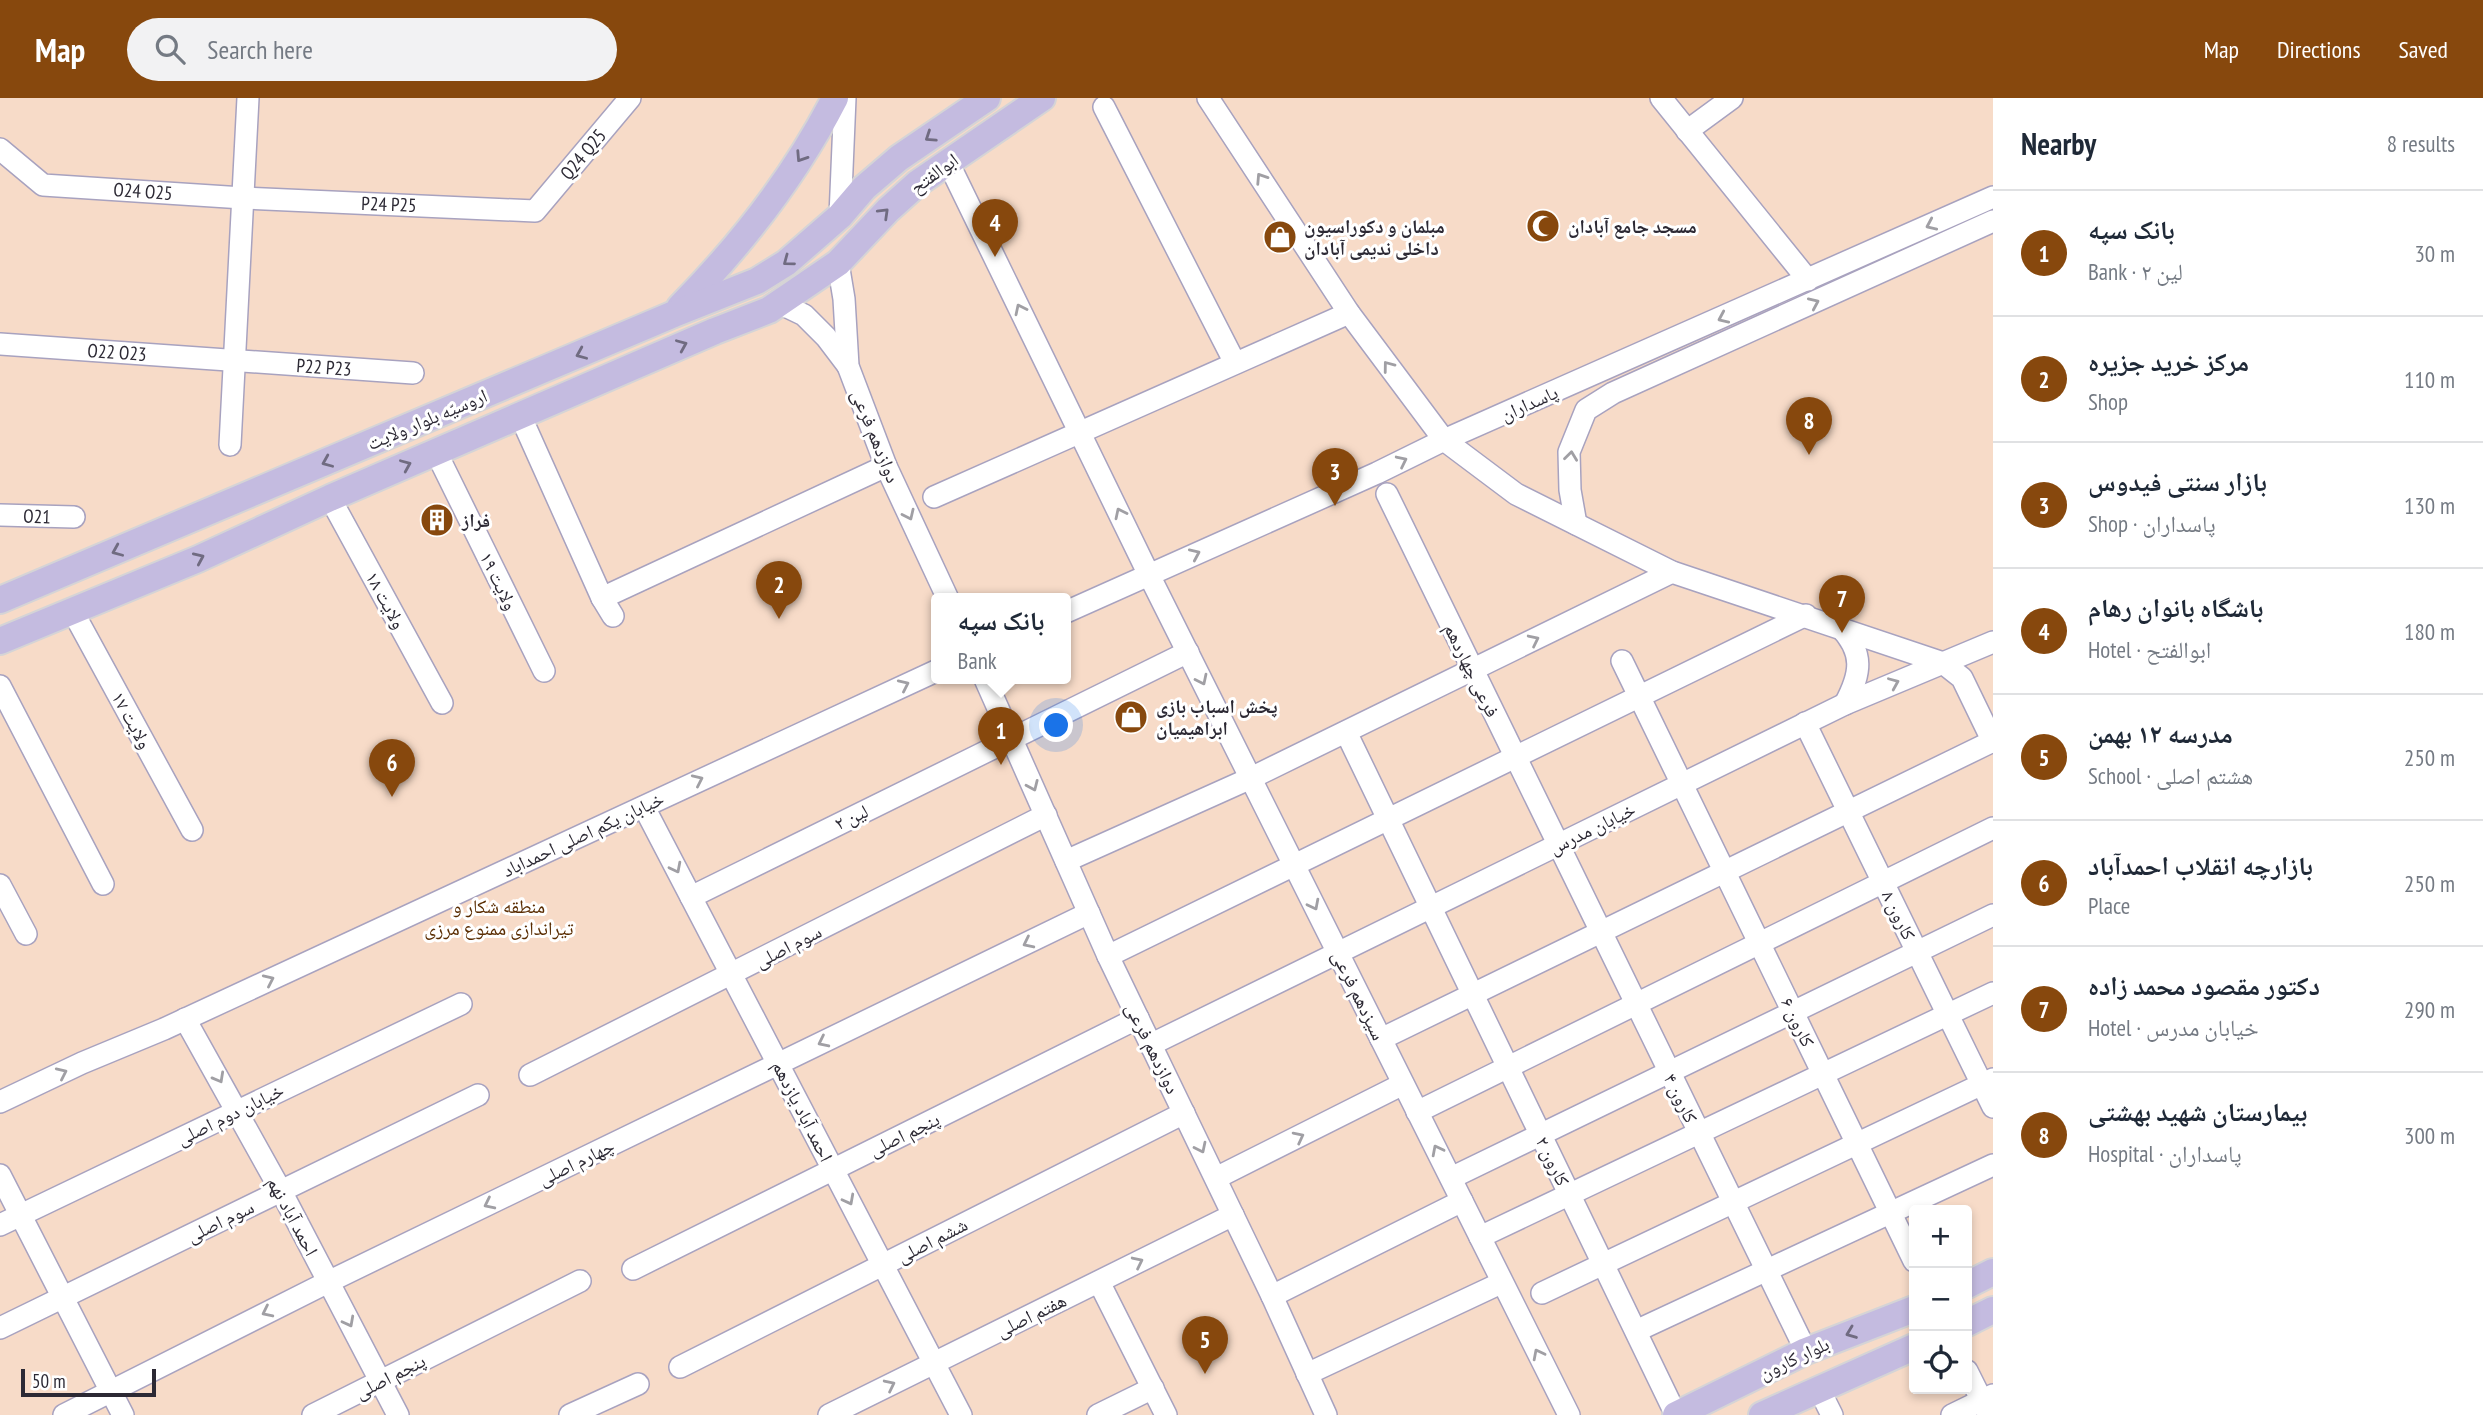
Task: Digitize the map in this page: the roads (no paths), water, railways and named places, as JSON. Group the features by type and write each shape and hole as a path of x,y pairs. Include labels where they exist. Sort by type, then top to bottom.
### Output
{"main road":[{"path":"674,314 758,219 805,150 835,98"},
{"name":"ابوالفتح","path":"839,216 864,188 899,158 987,98"},
{"name":"ابوالفتح","path":"838,263 888,209 918,183 1042,98"},
{"path":"838,263 839,216"},
{"name":"اروسیّه بلوار ولایت","path":"0,600 674,314 757,282 786,263 839,216"},
{"name":"اروسیّه بلوار ولایت","path":"0,641 198,559 511,419 769,310 838,263"},
{"path":"489,393 490,411 511,419"},
{"path":"434,416 444,430 441,450"},
{"path":"1972,1282 1993,1272"},
{"path":"1972,1320 1993,1310"},
{"name":"بلوار کارون","path":"1676,1415 1806,1351 1909,1311"},
{"name":"بلوار کارون","path":"1762,1415 1909,1349"}],"street":[{"path":"230,445 248,98"},
{"name":"Q24 Q25","path":"535,211 630,98"},
{"path":"839,216 845,98"},
{"path":"1208,98 1349,313 1444,440 1516,494 1672,572 1943,663 1962,678 1993,741 1381,1039"},
{"path":"1661,98 1808,280"},
{"path":"1687,131 1732,98"},
{"path":"1104,107 1235,363"},
{"name":"O24 O25","path":"0,149 43,185 243,198"},
{"name":"سیزدهم فرعی","path":"948,162 1149,575 1569,1415"},
{"name":"پاسداران","path":"1071,610 1377,473 1444,440 1993,197"},
{"name":"P24 P25","path":"243,198 535,211"},
{"name":"پاسداران","path":"1576,524 1570,490 1569,452 1586,410 1613,393 1993,221"},
{"name":"دوازدهم فرعی","path":"838,263 844,299 848,366 886,466 945,593"},
{"path":"779,303 804,315 826,337 848,366"},
{"path":"934,497 1349,313"},
{"name":"O22 O23","path":"0,344 235,360"},
{"name":"P22 P23","path":"235,360 413,373"},
{"path":"511,419 608,607 886,466"},
{"name":"ولایت ۱۹","path":"441,450 544,671"},
{"name":"فرعی چهاردهم","path":"1387,495 1558,845"},
{"name":"ولایت ۱۸","path":"330,498 442,703"},
{"name":"O21","path":"0,514 74,517"},
{"path":"1066,861 1251,778 1672,572"},
{"name":"ولایت ۱۷","path":"72,610 192,830"},
{"path":"1108,956 1806,615"},
{"path":"1839,626 1853,644 1858,665 1857,681 1845,704"},
{"name":"خیابان مدرس","path":"1150,1045 1805,723 1993,642"},
{"name":"لین ۲","path":"691,897 1188,652"},
{"name":"کارون ۶","path":"1622,661 1909,1251"},
{"name":"خیابان یکم اصلی احمداباد","path":"0,1102 931,673"},
{"name":"دوازدهم فرعی","path":"987,684 1108,956 1216,1178 1326,1415"},
{"path":"0,686 103,884"},
{"name":"کارون ۸","path":"1805,723 1948,1014 1987,1081 1993,1107"},
{"name":"کارون ۲","path":"1346,732 1676,1415"},
{"name":"احمد آباد یازدهم","path":"644,807 961,1415"},
{"name":"سوم اصلی","path":"530,1075 1046,815"},
{"path":"1417,1112 1993,828"},
{"name":"کارون ۴","path":"1558,845 1806,1351"},
{"path":"0,885 26,934"},
{"name":"چهارم اصلی","path":"64,1415 328,1282 1089,913"},
{"path":"1451,1178 1993,915"},
{"path":"1480,1237 1993,993"},
{"name":"خیابان دوم اصلی","path":"0,1225 461,1004"},
{"name":"احمد آباد نهم","path":"186,1018 281,1191 398,1415"},
{"name":"پنجم اصلی","path":"633,1269 1138,1018"},
{"path":"1542,1293 1987,1081"},
{"path":"1216,1178 1403,1084"},
{"name":"سوم اصلی","path":"0,1328 478,1095"},
{"name":"ششم اصلی","path":"681,1367 1184,1113"},
{"path":"1636,1331 1993,1166"},
{"path":"0,1175 123,1415"},
{"path":"1272,1296 1462,1201"},
{"name":"هفتم اصلی","path":"829,1415 1233,1215"},
{"name":"پنجم اصلی","path":"313,1415 580,1280"},
{"path":"1098,1282 1166,1415"},
{"path":"1307,1374 1501,1283"},
{"path":"1952,1415 1988,1404 1972,1379"},
{"path":"570,1415 638,1384"},
{"path":"1098,1415 1153,1388"},
{"path":"1819,1389 1832,1415"}],"place":[{"name":"مسجد جامع آبادان","path":"1543,226"},
{"name":"مبلمان و دکوراسیون داخلی ندیمی آبادان","path":"1280,237"},
{"name":"باشگاه بانوان رهام","path":"995,257"},
{"name":"بیمارستان شهید بهشتی","path":"1809,455"},
{"name":"بازار سنتی فیدوس","path":"1335,506"},
{"name":"فراز","path":"437,520"},
{"name":"مرکز خرید جزیره","path":"779,619"},
{"name":"دكتور مقصود محمد زاده","path":"1842,633"},
{"name":"پخش اسباب بازی ابراهیمیان","path":"1131,717"},
{"name":"بانک سپه","path":"1001,765"},
{"name":"بازارچه انقلاب احمدآباد","path":"392,797"},
{"name":"مدرسه ۱۲ بهمن","path":"1205,1374"}],"park label":[{"name":"منطقه شکار و تیراندازی ممنوع مرزی","path":"499,917"}]}
